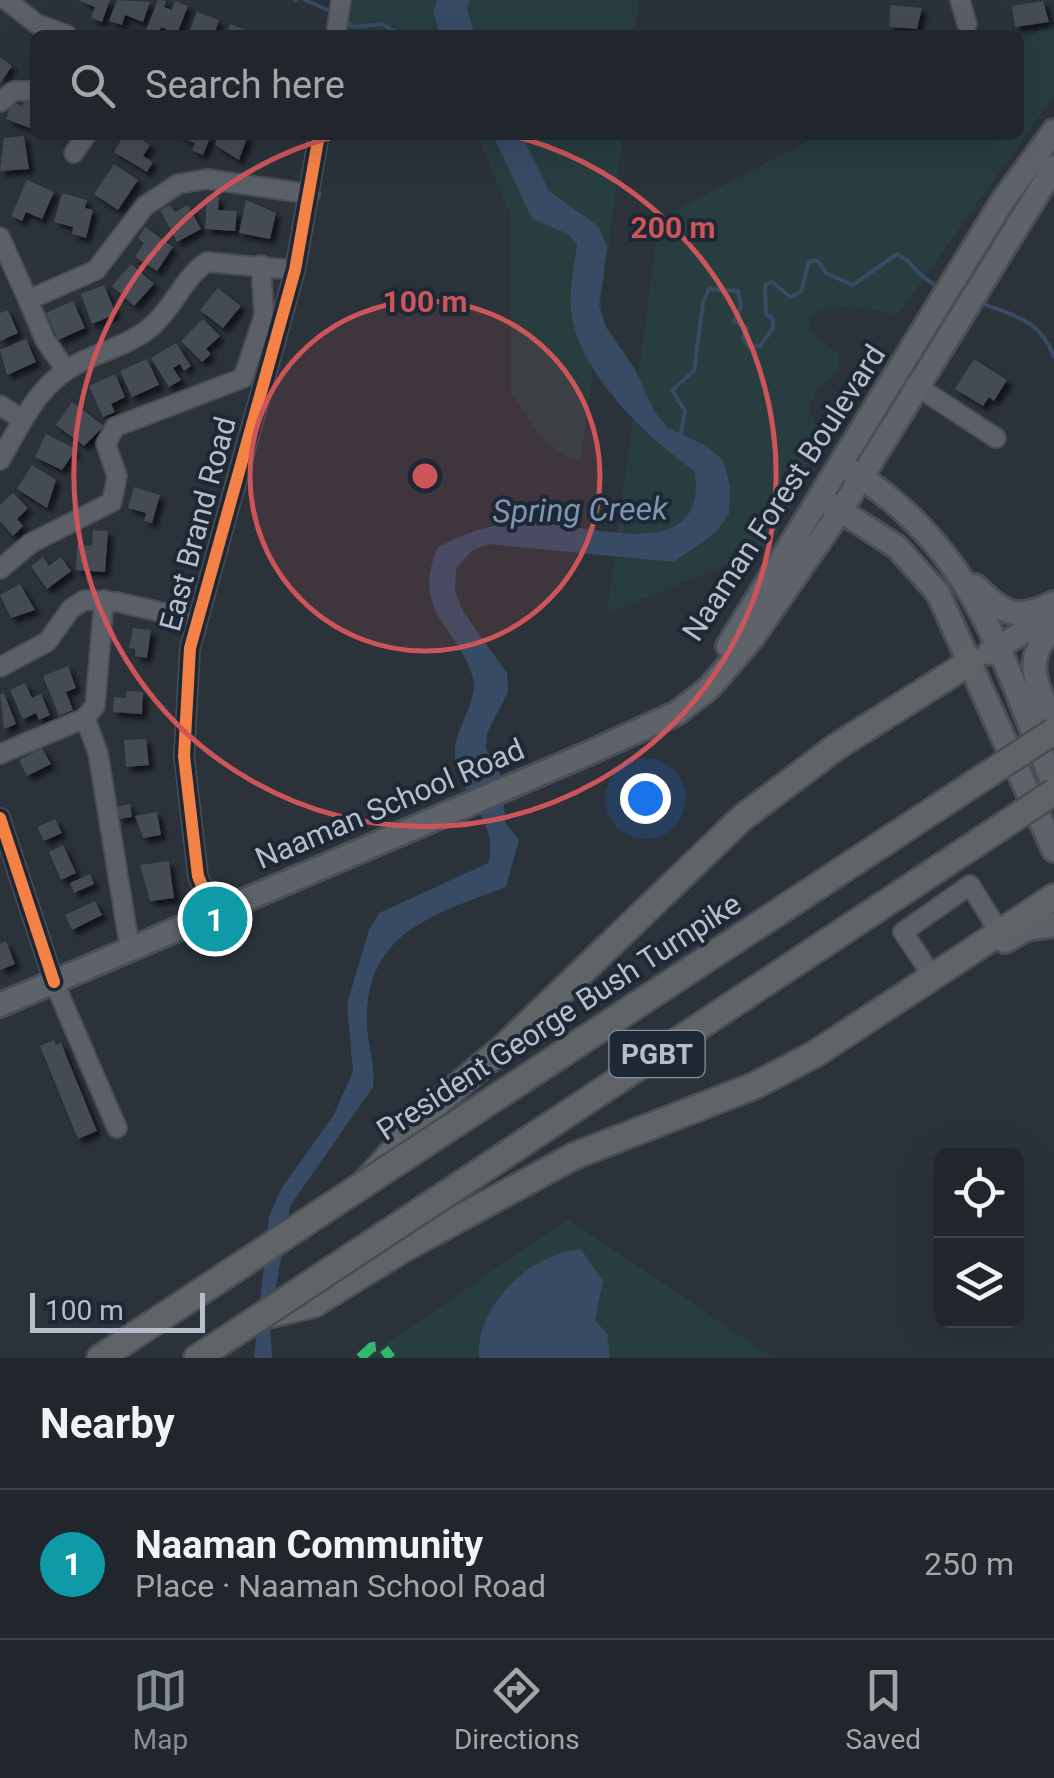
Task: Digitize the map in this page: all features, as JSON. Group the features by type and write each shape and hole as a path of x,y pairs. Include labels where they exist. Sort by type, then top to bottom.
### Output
{"highway":[{"path":"364,1184 433,1107 504,1047 742,818 836,747 972,660"},
{"name":"President George Bush Turnpike","path":"100,1358 1054,728"},
{"name":"PGBT","path":"196,1358 1054,789"},
{"path":"260,1317 314,1304 403,1249 574,1156 754,1086 815,1054 1054,897"}],"main road":[{"name":"Naaman Forest Boulevard","path":"638,730 677,713 733,662 786,594 841,510 851,471 992,240 1045,166 1054,131"},
{"name":"Naaman Forest Boulevard","path":"638,730 690,687 729,644 820,498 851,471 915,386 930,341"},
{"path":"851,471 918,520 962,574 998,648 1054,789"},
{"path":"820,498 897,547 938,593 972,660 1054,850"},
{"path":"962,574 1014,614 1031,614 1054,603"},
{"path":"972,660 1054,614"},
{"path":"1054,627 1034,653 1033,672 1054,728"},
{"name":"Naaman School Road","path":"0,1004 638,730"},
{"path":"978,947 1000,944 1026,929 1054,925"}],"street":[{"path":"6,0 37,24 53,30"},
{"path":"337,30 341,0"},
{"path":"960,0 966,24"},
{"path":"0,102 14,91 30,91"},
{"path":"74,152 82,140"},
{"name":"East Brand Road","path":"213,914 198,876 184,756 186,675 195,620 296,270 318,140"},
{"path":"28,300 96,270 144,206 178,184 207,179 310,194"},
{"path":"0,237 46,340 66,370"},
{"path":"0,460 40,392 66,370 148,330 178,298 195,270 207,262 296,270"},
{"path":"0,569 31,542 112,502 117,476 106,444 115,427 243,378 264,316 261,265"},
{"path":"915,386 996,438"},
{"path":"0,404 21,419"},
{"path":"0,667 47,642 71,609 84,600 104,600 195,620"},
{"path":"0,754 85,718 95,706 104,600"},
{"path":"85,718 98,753 130,949"},
{"path":"0,818 54,982 117,1128"},
{"path":"933,976 903,932 970,884 1000,933"}],"green space":[{"path":"351,0 639,0 636,30 346,30"},
{"path":"1054,24 1054,96 1024,138 1024,38"},
{"path":"479,140 622,140 581,461 563,455 539,436 511,392 511,217"},
{"path":"809,140 1023,140 898,314 840,307 809,318 811,332 839,355 839,372 817,389 809,408 820,436 781,527 763,550 607,613 659,219"},
{"path":"568,1219 773,1358 366,1358"}],"water":[{"path":"437,0 470,0 467,10 473,30 438,30 433,12"},
{"path":"495,140 524,140 549,191 599,227 607,247 599,305 606,327 635,369 654,411 668,428 706,446 723,460 730,486 729,514 715,533 674,562 488,544 473,550 456,568 455,592 464,613 507,673 508,692 487,733 486,749 500,773 506,824 519,840 506,887 453,907 408,931 377,968 369,994 367,1026 373,1087 290,1206 270,1322 272,1358 254,1358 269,1217 281,1189 333,1116 353,1072 347,1004 369,930 379,913 488,863 488,833 456,764 457,740 474,684 465,657 433,603 431,570 437,548 480,530 525,522 636,534 662,531 682,521 694,502 695,471 658,443 621,406 580,343 571,312 577,244 568,234 532,219"},
{"path":"581,1249 603,1281 595,1320 607,1334 610,1358 479,1358 480,1338 487,1319 510,1285 544,1260"}],"building":[{"path":"78,0 110,0 102,22 91,18 95,7"},
{"path":"117,0 150,2 143,22 125,15 122,25 109,21"},
{"path":"158,0 166,1 164,7 172,10 175,1 188,6 179,30 161,27 146,30"},
{"path":"1043,1 1049,22 1015,27 1012,6"},
{"path":"891,5 922,8 917,29 889,27"},
{"path":"197,12 219,20 216,30 190,30"},
{"path":"0,57 12,66 0,83"},
{"path":"26,96 30,97 30,128 6,119 12,102 22,106"},
{"path":"24,136 29,169 0,171 4,138"},
{"path":"121,140 142,140 150,145 143,156 153,162 147,172 114,152"},
{"path":"188,140 209,140 203,155 192,150 195,143"},
{"path":"217,140 246,140 239,160 215,145"},
{"path":"114,164 138,180 118,210 94,194"},
{"path":"27,180 54,192 42,219 26,212 22,221 11,216"},
{"path":"62,193 87,200 85,208 93,210 86,238 72,234 73,227 54,222"},
{"path":"207,196 219,197 218,210 237,211 235,231 205,229"},
{"path":"246,200 276,213 270,239 239,233"},
{"path":"170,205 175,212 188,205 201,229 177,242 160,210"},
{"path":"145,227 173,247 157,271 135,257 144,243 138,238"},
{"path":"131,264 154,284 134,306 112,286"},
{"path":"104,285 116,314 92,324 81,294"},
{"path":"218,288 241,306 223,328 200,310"},
{"path":"73,301 85,328 58,340 46,313"},
{"path":"8,310 18,333 0,341 0,313"},
{"path":"203,319 220,336 206,349 211,354 202,362 181,341"},
{"path":"26,339 36,362 7,375 0,350"},
{"path":"176,343 191,366 184,371 180,364 173,368 181,380 169,387 151,358"},
{"path":"147,359 159,385 132,397 120,371"},
{"path":"974,359 1007,380 994,401 989,397 983,406 955,389"},
{"path":"115,374 125,397 111,404 115,412 103,417 89,386"},
{"path":"72,402 104,426 84,446 56,425"},
{"path":"46,434 76,449 62,470 35,457"},
{"path":"32,465 56,480 47,508 17,489"},
{"path":"134,487 160,495 152,523 144,521 146,513 128,508"},
{"path":"13,493 28,508 17,519 23,526 13,536 0,521 0,505"},
{"path":"93,530 108,531 105,572 76,570 77,545 92,546"},
{"path":"43,557 49,566 61,557 71,571 47,589 31,566"},
{"path":"20,584 35,610 11,618 0,595"},
{"path":"133,628 151,630 147,658 135,656 135,649 129,648"},
{"path":"68,666 76,688 66,692 73,710 59,716 43,676"},
{"path":"25,683 32,698 41,694 50,715 39,720 36,713 23,719 10,690"},
{"path":"126,691 143,692 142,714 113,712 114,697 126,698"},
{"path":"4,693 16,724 4,729 0,695"},
{"path":"146,739 149,765 126,767 124,740"},
{"path":"42,748 51,764 27,776 19,760"},
{"path":"130,804 132,817 119,819 117,807"},
{"path":"157,812 161,835 143,838 135,816"},
{"path":"55,819 62,833 44,841 37,827"},
{"path":"63,845 76,873 61,880 49,852"},
{"path":"169,861 174,898 150,901 140,865"},
{"path":"90,874 94,884 74,893 70,883"},
{"path":"95,901 102,915 72,930 65,915"},
{"path":"6,941 15,964 0,970 0,944"},
{"path":"54,1040 56,1045 61,1043 97,1131 78,1139 40,1046"}],"waterway":[{"path":"305,0 330,11"},
{"path":"348,23 353,27 382,24 393,30"},
{"path":"680,439 685,411 672,390 694,371 703,303 709,289 738,291 741,307 734,321 747,328 743,338 749,347 760,346 773,328 773,319 766,314 765,285 772,282 790,297 801,292 809,261 818,261 826,273 853,285 897,254 941,287"},
{"path":"978,302 1033,326 1054,357"}],"marked path":[{"path":"360,1358 372,1347 382,1346 391,1358"}],"cycle path":[{"path":"213,913 198,876 184,756 190,648 295,270 318,140"},
{"path":"0,818 54,982"}],"place":[{"name":"Naaman Community","path":"215,919"}],"water label":[{"name":"Spring Creek","path":"580,510"}]}
